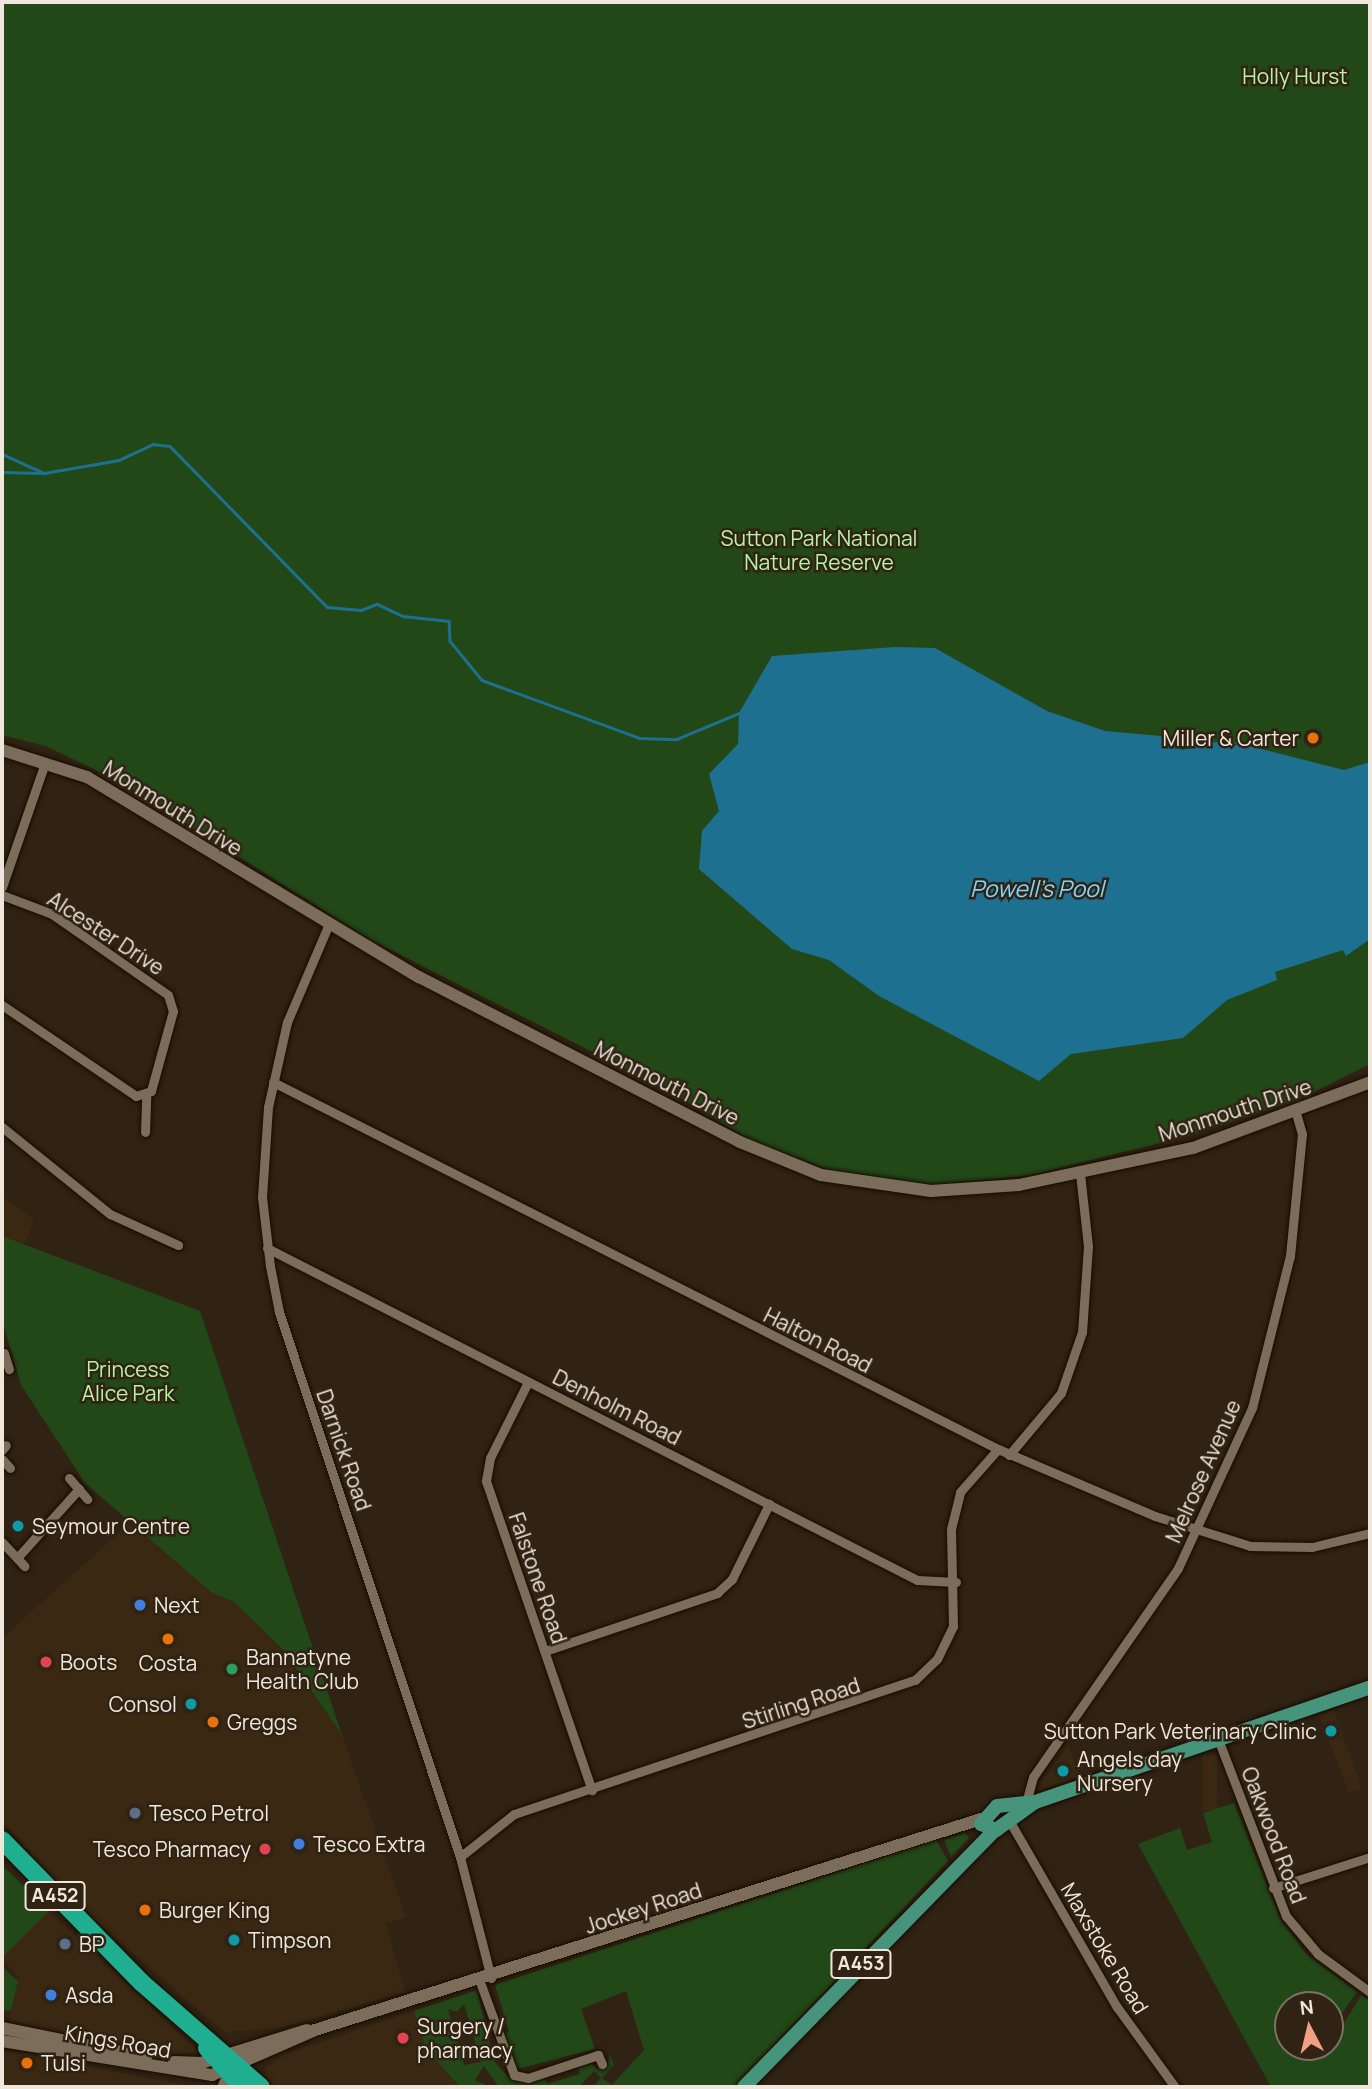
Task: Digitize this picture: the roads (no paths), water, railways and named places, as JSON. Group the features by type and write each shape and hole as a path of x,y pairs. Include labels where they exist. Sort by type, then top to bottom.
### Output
{"highway":[{"name":"A452","path":"2,1840 187,2022 242,2087"},
{"name":"A452","path":"227,2067 261,2087"}],"main road":[{"path":"985,1825 1010,1816 1030,1803 1370,1687"},
{"path":"985,1825 1010,1816"},
{"name":"A453","path":"744,2087 978,1841 985,1825"}],"street":[{"name":"Monmouth Drive","path":"2,750 45,763 123,797 328,926 531,1038 786,1164 839,1179 931,1191 1080,1174 1193,1148 1370,1082"},
{"path":"2,887 45,763"},
{"name":"Alcester Drive","path":"2,895 52,914 169,995 173,1011 146,1096 145,1132"},
{"name":"Darnick Road","path":"328,926 287,1022 273,1082 262,1179 267,1248 279,1312 460,1857 486,1981 513,2075 528,2078 603,2057"},
{"path":"2,1005 135,1096 146,1096"},
{"name":"Halton Road","path":"273,1082 1009,1455 1198,1531 1281,1548 1370,1533"},
{"name":"Melrose Avenue","path":"1030,1803 1033,1777 1155,1607 1198,1531 1252,1408 1280,1307 1298,1196 1302,1134 1295,1110"},
{"path":"2,1127 110,1214 169,1235 178,1245"},
{"path":"1009,1455 1061,1393 1082,1332 1088,1246 1080,1174"},
{"name":"Denholm Road","path":"267,1248 916,1580 956,1582"},
{"path":"3,1351 9,1368"},
{"name":"Falstone Road","path":"528,1382 490,1458 486,1481 592,1790"},
{"name":"Stirling Road","path":"460,1857 514,1814 901,1688 927,1670 947,1643 956,1582 953,1511 971,1474 998,1449"},
{"path":"2,1459 10,1468"},
{"path":"69,1478 88,1499"},
{"path":"17,1558 79,1489"},
{"path":"545,1651 717,1593 732,1578 769,1504"},
{"path":"2,1542 24,1566"},
{"name":"Oakwood Road","path":"1218,1739 1273,1888 1305,1941 1370,1992"},
{"name":"Maxstoke Road","path":"1010,1816 1117,2007 1175,2087"},
{"name":"Jockey Road","path":"227,2067 315,2030 486,1981 985,1825"},
{"path":"1273,1888 1370,1857"},
{"name":"Kings Road","path":"2,2028 184,2064 227,2067"},
{"name":"Kings Road","path":"2,2040 197,2074 227,2067"}],"water":[{"name":"Powell's Pool","path":"895,647 935,648 1047,711 1105,731 1161,736 1182,750 1225,740 1344,770 1370,762 1370,939 1346,956 1343,950 1275,972 1277,980 1227,1000 1183,1038 1071,1054 1039,1081 879,996 829,960 792,949 699,869 702,831 719,811 709,774 738,744 739,713 772,656"}],"waterway":[{"path":"2,454 44,473 119,460 153,444 170,446 327,607 361,610 377,604 403,616 449,621 450,641 482,680 640,738 677,739 739,713"},
{"path":"2,472 43,473"}],"place":[{"name":"Miller & Carter","path":"1313,738"},
{"name":"Seymour Centre","path":"18,1526"},
{"name":"Next","path":"140,1605"},
{"name":"Costa","path":"168,1639"},
{"name":"Boots","path":"46,1662"},
{"name":"Bannatyne Health Club","path":"232,1669"},
{"name":"Consol","path":"191,1704"},
{"name":"Greggs","path":"213,1722"},
{"name":"Sutton Park Veterinary Clinic","path":"1331,1731"},
{"name":"Angels day Nursery","path":"1063,1771"},
{"name":"Tesco Petrol","path":"135,1813"},
{"name":"Tesco Extra","path":"299,1844"},
{"name":"Tesco Pharmacy","path":"265,1849"},
{"name":"Burger King","path":"145,1910"},
{"name":"Timpson","path":"234,1940"},
{"name":"BP","path":"65,1944"},
{"name":"Asda","path":"51,1995"},
{"name":"Surgery / pharmacy","path":"403,2038"},
{"name":"Tulsi","path":"27,2063"}],"park label":[{"name":"Holly Hurst","path":"1295,76"},
{"name":"Sutton Park National Nature Reserve","path":"819,550"},
{"name":"Princess Alice Park","path":"128,1381"}]}
